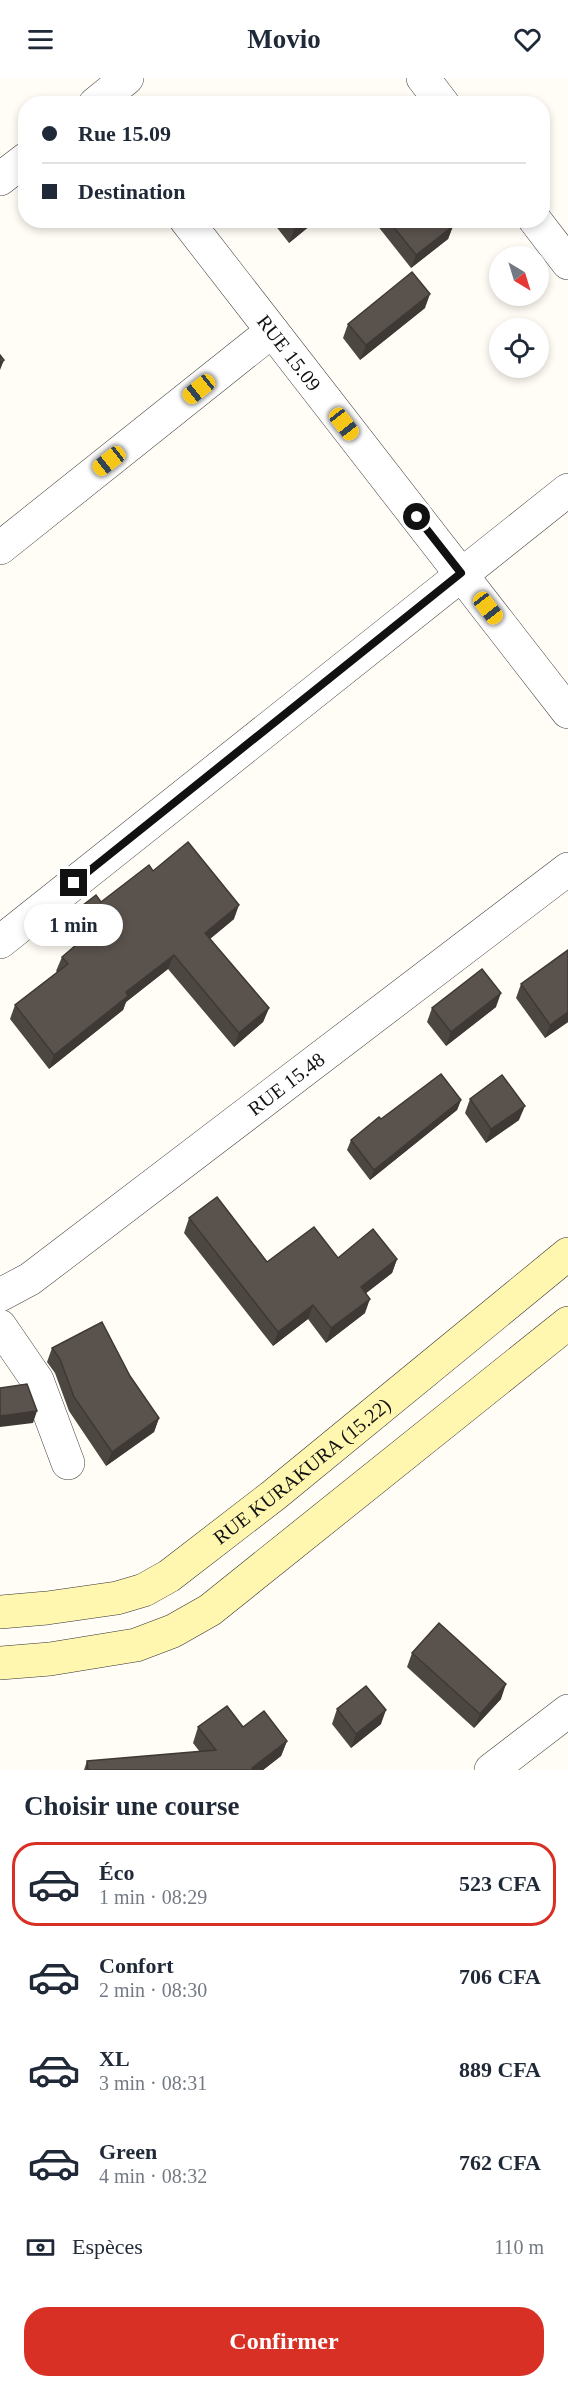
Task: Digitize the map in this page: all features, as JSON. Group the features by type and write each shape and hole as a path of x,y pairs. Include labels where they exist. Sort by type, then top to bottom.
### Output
{"main road":[{"name":"RUE KURAKURA (15.22)","path":"0,1612 117,1598 144,1590 169,1576 274,1495 568,1254"},
{"path":"0,1663 50,1659 136,1645 173,1631 210,1610 568,1323"}],"street":[{"path":"104,96 127,78"},
{"path":"423,78 437,96"},
{"path":"0,179 18,165"},
{"name":"RUE 15.09","path":"192,228 568,712"},
{"path":"541,228 568,263"},
{"path":"0,548 272,331"},
{"path":"0,942 568,490"},
{"name":"RUE 15.48","path":"0,1295 30,1279 568,869"},
{"path":"0,1326 37,1380 68,1463"},
{"path":"492,1770 568,1710"}],"building":[{"path":"394,228 450,228 416,255"},
{"path":"412,272 430,294 366,345 348,324"},
{"path":"188,842 239,905 205,933 269,1008 239,1033 174,955 126,992 128,996 54,1055 15,1005 68,964 62,957 89,934 73,913 96,895 101,902 149,865 153,871"},
{"path":"568,950 568,1012 550,1025 521,984"},
{"path":"482,969 501,993 451,1032 432,1008"},
{"path":"441,1074 461,1100 374,1170 351,1140 379,1117 381,1119"},
{"path":"502,1075 525,1106 491,1129 470,1099"},
{"path":"217,1197 267,1262 314,1227 338,1258 373,1229 397,1259 361,1287 370,1299 331,1328 313,1305 278,1332 189,1218"},
{"path":"102,1322 130,1376 159,1418 112,1452 74,1397 60,1359 52,1348"},
{"path":"27,1384 37,1411 0,1416 0,1388"},
{"path":"439,1623 506,1684 480,1714 412,1653"},
{"path":"366,1686 386,1710 356,1734 337,1709"},
{"path":"227,1706 243,1727 264,1711 287,1741 252,1768 253,1770 88,1770 87,1761 216,1750 198,1727"}],"route":[{"path":"74,883 461,573 417,517"}]}
